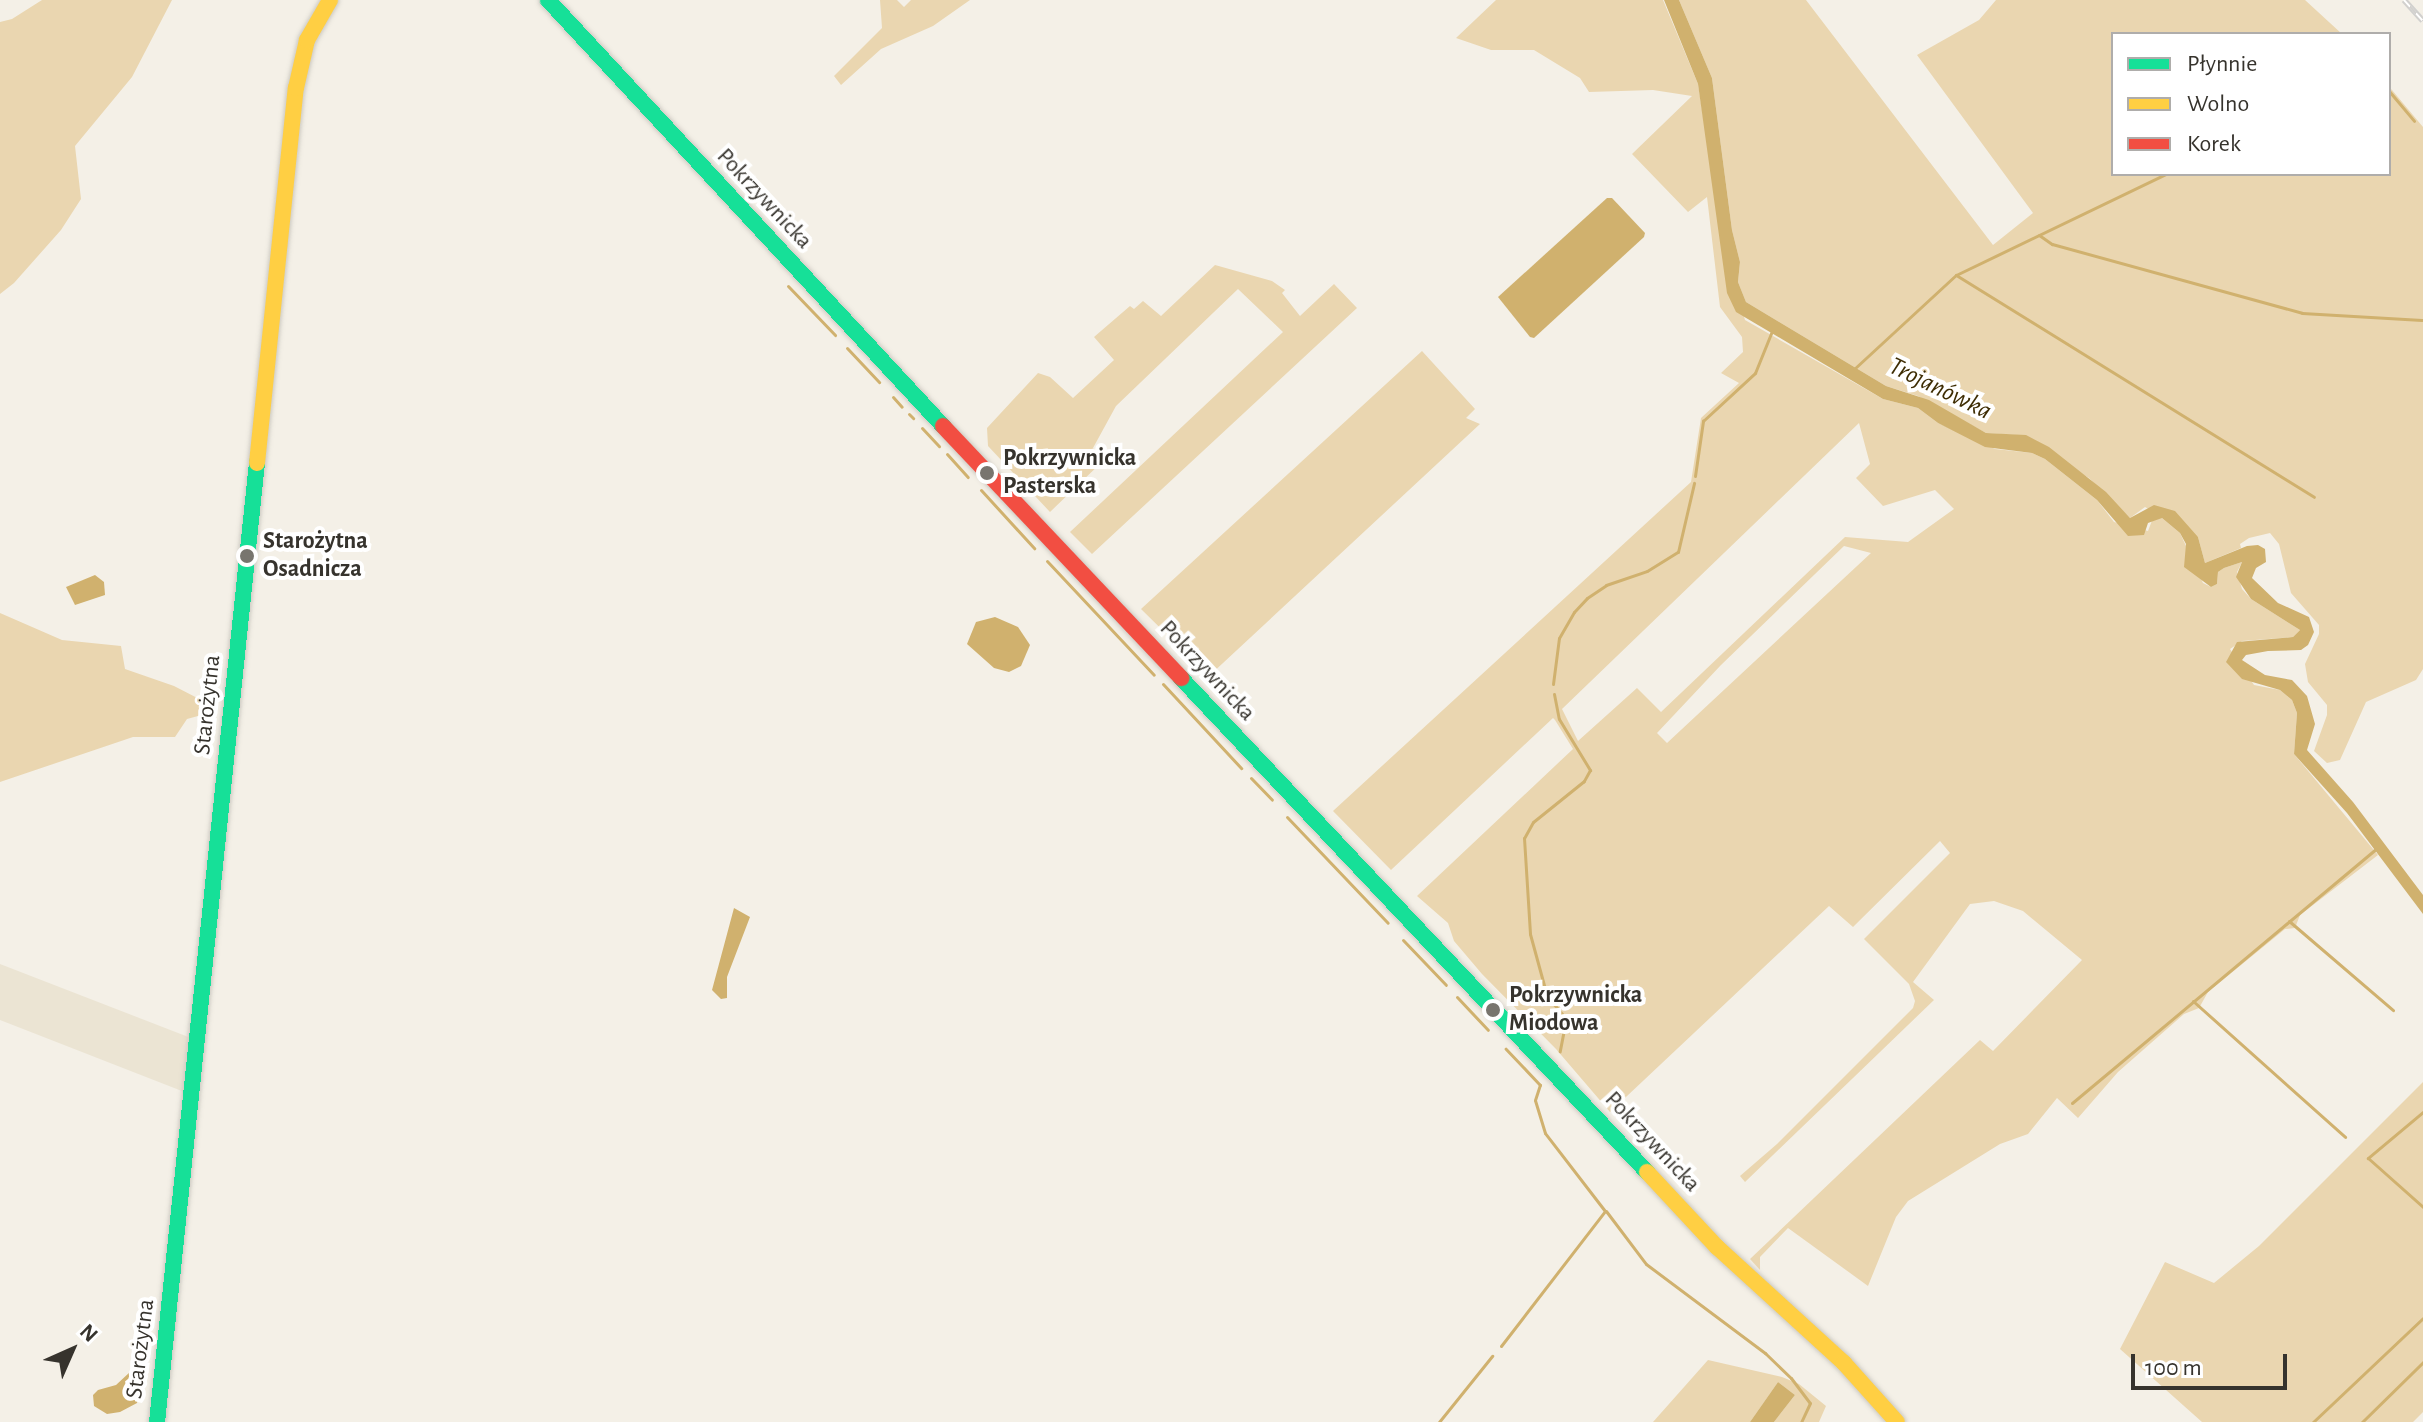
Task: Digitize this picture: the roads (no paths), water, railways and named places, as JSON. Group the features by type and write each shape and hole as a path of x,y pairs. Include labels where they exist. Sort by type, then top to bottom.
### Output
{"street":[{"name":"Starożytna","path":"157,1422 296,88 307,40 330,0"},
{"name":"Pokrzywnicka","path":"548,0 879,358 1717,1247 1844,1363 1897,1422"}],"waterway":[{"path":"2391,93 2414,121"},
{"path":"1854,369 1956,275 2162,176"},
{"path":"2039,235 2052,244 2302,313 2422,320"},
{"path":"1956,275 2314,497"},
{"path":"788,286 835,335"},
{"path":"1695,476 1703,421 1755,373 1772,331"},
{"path":"847,348 879,382"},
{"path":"893,397 902,407"},
{"path":"909,414 913,418"},
{"path":"922,428 939,446"},
{"path":"947,454 968,477"},
{"path":"1553,684 1559,638 1574,612 1587,598 1606,585 1647,571 1678,552 1694,483"},
{"path":"981,490 1034,548"},
{"path":"1047,561 1154,675"},
{"path":"1163,684 1241,768"},
{"path":"1554,694 1559,719 1590,770 1584,781 1533,822 1524,838 1530,934 1547,996 1566,1019 1560,1051"},
{"path":"1251,778 1272,800"},
{"path":"1287,817 1388,923"},
{"path":"2072,1103 2376,849"},
{"path":"2289,921 2393,1010"},
{"path":"1403,940 1446,985"},
{"path":"1457,997 1488,1030"},
{"path":"2193,1001 2345,1137"},
{"path":"1501,1346 1605,1211 1545,1133 1535,1100 1540,1085 1506,1049"},
{"path":"2423,1112 2368,1158 2423,1207"},
{"path":"1606,1211 1646,1264 1765,1353 1791,1378 1810,1403 1801,1422"},
{"path":"2313,1422 2423,1318"},
{"path":"1439,1422 1492,1356"},
{"path":"2362,1422 2423,1362"}],"railway":[{"path":"2404,0 2423,21"}],"place":[{"name":"Pokrzywnicka Pasterska","path":"987,473"},
{"name":"Starożytna Osadnicza","path":"247,556"},
{"name":"Pokrzywnicka Miodowa","path":"1493,1010"}],"water label":[{"name":"Trojanówka","path":"1940,389"}]}
